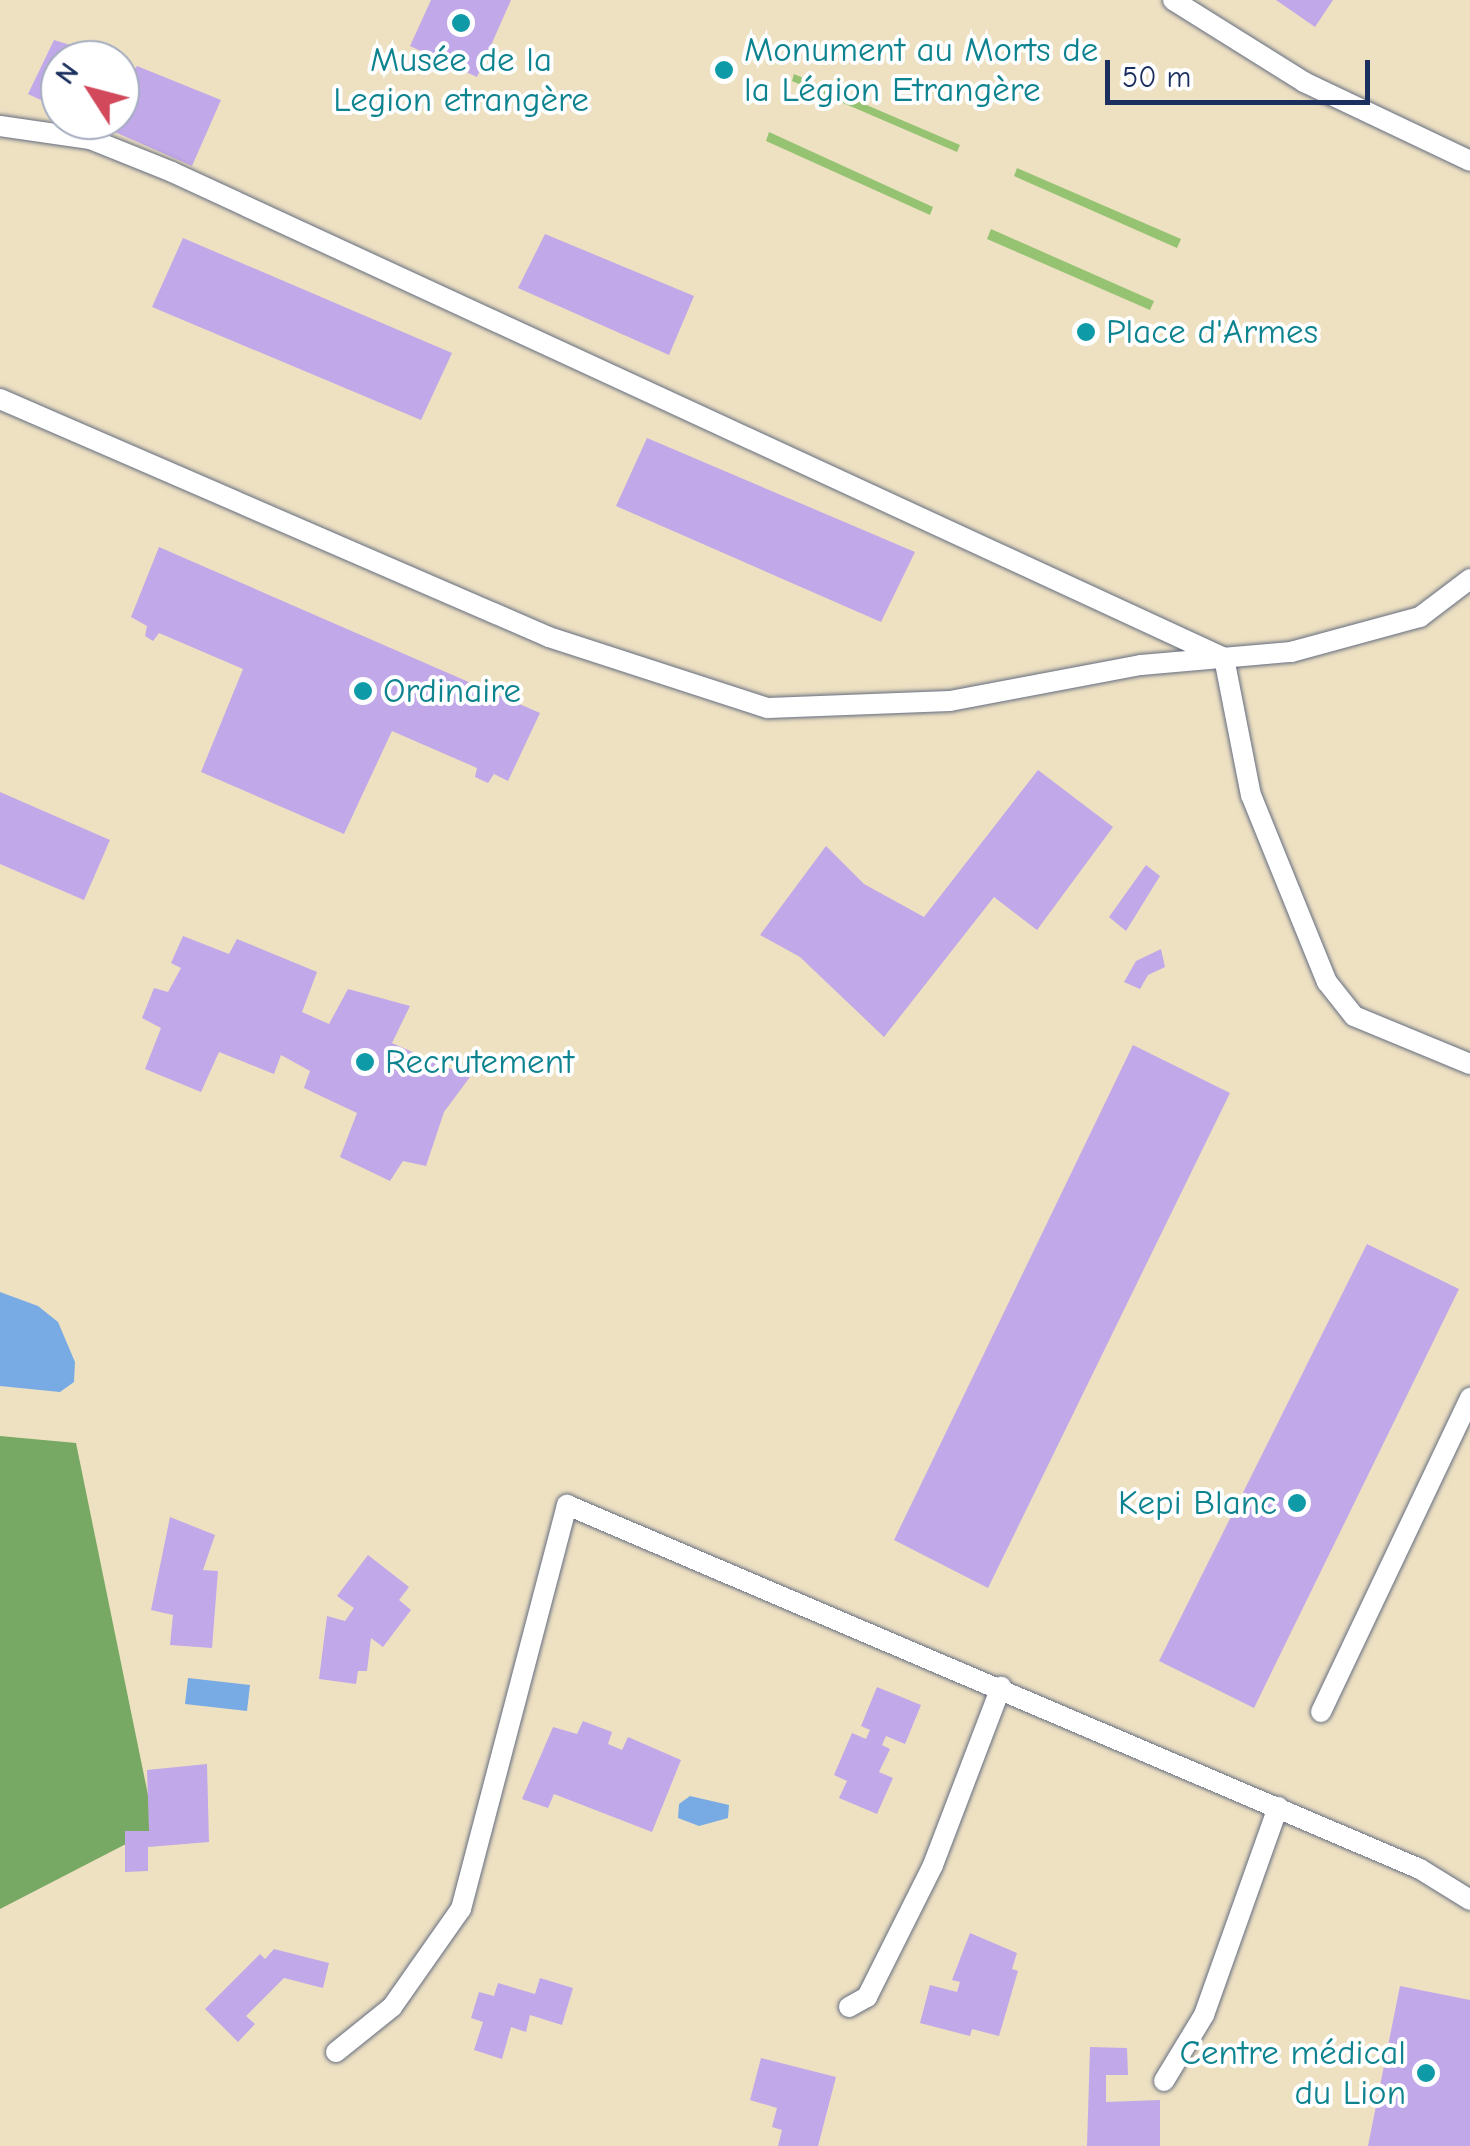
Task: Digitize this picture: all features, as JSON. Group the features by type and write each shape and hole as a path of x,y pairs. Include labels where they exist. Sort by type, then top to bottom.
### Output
{"lane":[{"path":"1174,0 1304,82 1470,160"},
{"path":"0,126 90,139 172,172 1224,658"},
{"path":"0,398 548,636 768,708 950,701 1141,665 1291,652 1420,616 1470,579"},
{"path":"1224,658 1250,795 1327,982 1354,1016 1470,1064"},
{"path":"1321,1712 1470,1398"},
{"path":"336,2052 392,2007 461,1908 566,1505 1001,1687 1420,1869 1470,1900"},
{"path":"849,2008 867,1997 933,1865 1001,1687"},
{"path":"1164,2081 1204,2014 1278,1808"}],"green space":[{"path":"794,74 960,145 957,152 792,81"},
{"path":"769,132 933,207 930,215 766,141"},
{"path":"1017,168 1181,239 1177,248 1014,176"},
{"path":"991,229 1154,301 1150,310 987,239"},
{"path":"0,1436 76,1443 155,1829 0,1909"}],"water":[{"path":"0,1292 38,1306 58,1322 75,1362 74,1382 60,1392 0,1386"},
{"path":"188,1678 250,1685 247,1711 185,1704"},
{"path":"690,1796 729,1805 728,1818 699,1826 678,1818 679,1804"}],"building":[{"name":"Musée de la Legion etrangère","path":"431,0 511,0 477,77 410,46"},
{"path":"1276,0 1333,0 1315,27"},
{"path":"140,67 221,100 192,166 133,140 140,140"},
{"path":"40,69 40,100 28,94"},
{"path":"545,234 694,296 669,355 518,288"},
{"path":"183,238 452,353 421,420 152,307"},
{"path":"647,438 915,552 881,622 616,506"},
{"name":"Ordinaire","path":"159,547 540,713 508,781 494,774 488,783 475,777 477,768 392,731 344,834 201,772 243,669 159,633 153,641 145,636 147,626 131,617"},
{"path":"1038,770 1113,827 1037,930 994,897 884,1037 800,957 760,935 826,846 864,884 924,917"},
{"path":"0,792 110,840 84,900 0,864"},
{"path":"1146,865 1160,876 1126,931 1109,917"},
{"name":"Recrutement","path":"183,936 229,954 237,939 317,972 302,1012 329,1024 348,989 410,1006 392,1043 470,1077 444,1112 426,1166 403,1161 390,1181 340,1157 357,1113 304,1088 310,1071 281,1055 274,1074 219,1052 201,1092 145,1069 161,1028 142,1018 154,988 168,992 181,968 171,963"},
{"path":"1161,949 1165,967 1148,975 1140,989 1124,982 1136,961"},
{"path":"1133,1045 1230,1093 988,1588 894,1540"},
{"name":"Kepi Blanc","path":"1367,1244 1459,1289 1254,1708 1159,1661"},
{"path":"170,1517 215,1535 203,1570 218,1571 212,1648 170,1645 173,1615 151,1610"},
{"path":"368,1555 409,1587 399,1600 411,1610 383,1647 371,1638 367,1671 358,1671 356,1684 319,1679 327,1616 345,1621 354,1608 337,1596"},
{"path":"877,1687 921,1705 905,1744 886,1736 882,1745 890,1749 879,1772 893,1778 877,1814 839,1798 847,1781 834,1775 852,1733 866,1739 870,1730 861,1726"},
{"path":"583,1721 612,1732 608,1744 622,1750 628,1737 681,1760 652,1832 554,1794 548,1808 522,1799 553,1727 577,1734"},
{"path":"207,1764 209,1842 148,1847 148,1871 125,1872 125,1831 149,1831 147,1770"},
{"path":"970,1933 1017,1953 1012,1969 1018,1971 999,2036 972,2029 970,2036 920,2023 930,1985 957,1992 960,1982 952,1980"},
{"path":"274,1949 329,1963 323,1988 284,1978 246,2016 255,2024 238,2042 205,2009 260,1954 265,1959"},
{"path":"540,1978 573,1988 562,2025 530,2015 526,2032 511,2027 502,2059 474,2050 483,2022 471,2018 479,1992 494,1996 498,1983 535,1994"},
{"name":"Centre médical du Lion","path":"1400,1986 1470,2000 1470,2146 1368,2146"},
{"path":"1090,2047 1127,2048 1128,2075 1106,2075 1106,2102 1160,2100 1160,2146 1087,2146"},
{"path":"761,2058 836,2077 818,2146 778,2146 782,2130 772,2127 777,2108 750,2100"}],"place":[{"name":"Musée de la Legion etrangère","path":"461,23"},
{"name":"Monument au Morts de la Légion Etrangère","path":"724,70"},
{"name":"Place d'Armes","path":"1086,332"},
{"name":"Ordinaire","path":"363,691"},
{"name":"Recrutement","path":"365,1062"},
{"name":"Kepi Blanc","path":"1297,1503"},
{"name":"Centre médical du Lion","path":"1426,2073"}]}
